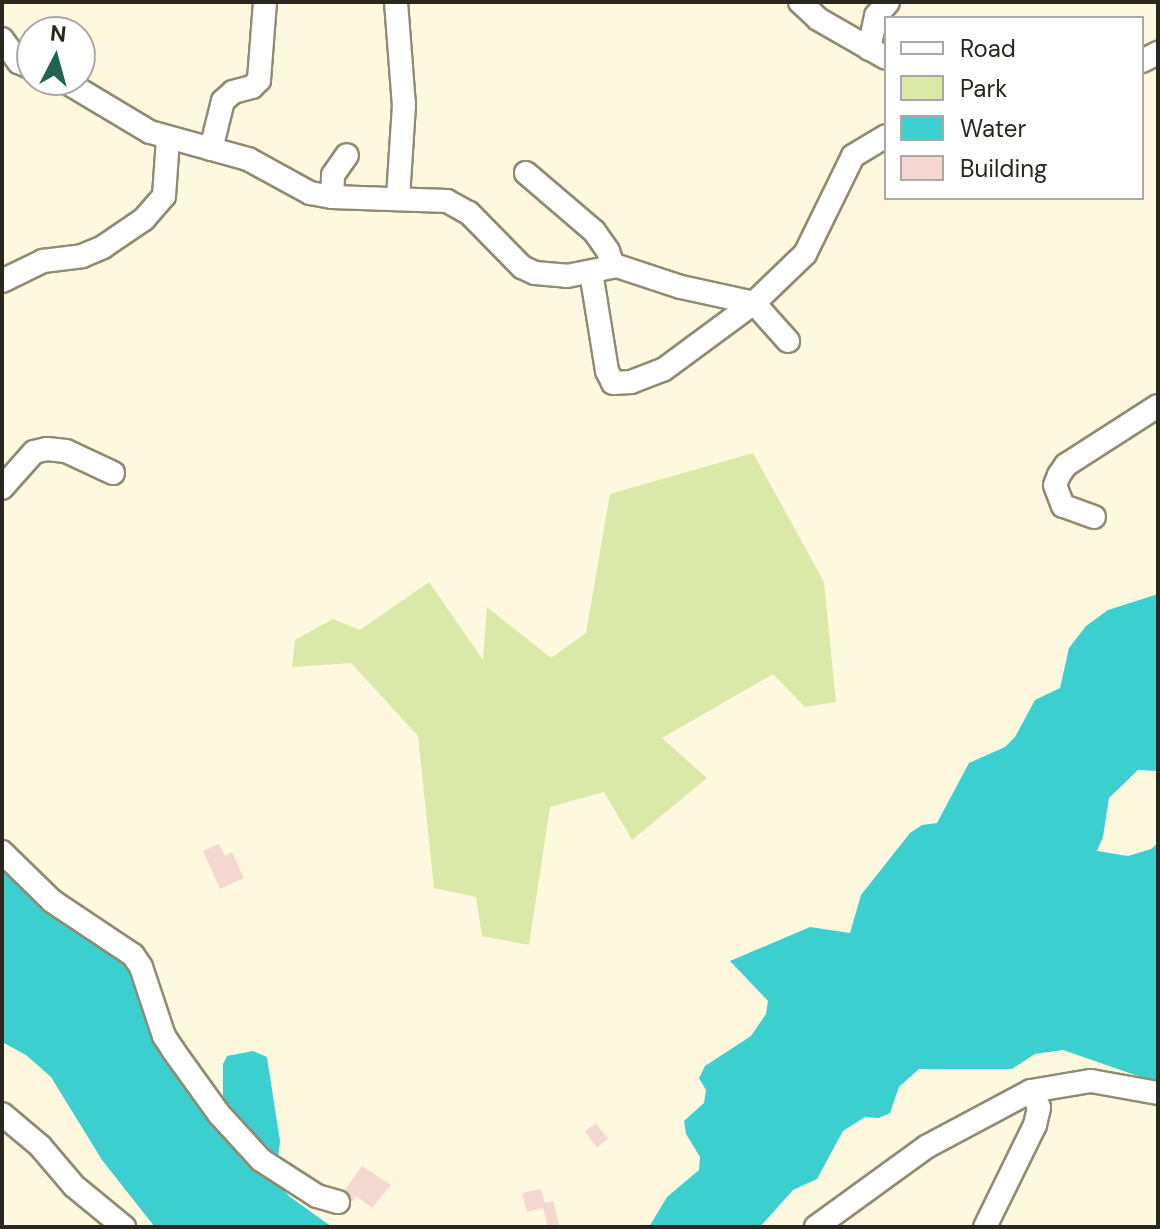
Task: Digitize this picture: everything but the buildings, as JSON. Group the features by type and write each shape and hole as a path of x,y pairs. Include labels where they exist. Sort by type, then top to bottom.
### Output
{"street":[{"path":"211,149 223,101 233,92 252,87 259,80 265,2"},
{"path":"396,2 404,105 398,198"},
{"path":"800,2 818,19 878,54"},
{"path":"878,5 872,29 878,54"},
{"path":"2,39 16,58"},
{"path":"88,96 130,123 168,139 248,159 301,190 332,197 435,199 460,207 481,223 522,267 535,273 567,276 602,269 754,303 788,341"},
{"path":"526,173 603,242 607,371 613,383 631,382 663,370 754,303 805,254 853,156 884,137"},
{"path":"2,281 43,261 82,256 103,247 144,219 164,196 168,139"},
{"path":"332,197 333,175 347,155"},
{"path":"1094,517 1063,506 1055,485 1059,475 1066,465 1158,406"},
{"path":"2,488 34,452 47,449 66,451 113,473"},
{"path":"2,852 52,901 133,955 141,967 164,1036 219,1114 261,1160 317,1196 338,1202"},
{"path":"816,1227 926,1147 1031,1091 1091,1081 1158,1093"},
{"path":"985,1227 1035,1125 1039,1107 1031,1091"},
{"path":"2,1114 40,1146 74,1186 124,1227"}],"green space":[{"path":"753,453 824,582 836,702 805,707 773,674 662,738 707,778 632,840 604,792 550,807 529,945 482,936 476,897 434,888 418,736 351,663 292,667 295,640 333,619 360,630 429,582 483,660 487,607 551,658 586,633 610,494"}],"water":[{"path":"1158,594 1158,771 1138,770 1109,798 1103,837 1097,851 1128,856 1151,849 1158,843 1158,1083 1063,1050 1035,1054 1012,1069 919,1069 899,1087 890,1113 879,1118 865,1117 843,1131 817,1179 793,1190 760,1227 649,1227 667,1197 699,1170 700,1157 686,1134 684,1121 704,1103 706,1090 699,1078 705,1066 751,1036 766,1014 768,1001 730,961 810,927 850,933 861,895 910,833 922,825 937,823 969,763 1005,747 1015,737 1035,700 1060,688 1069,648 1086,626 1108,610"},
{"path":"2,872 26,882 122,951 179,1078 289,1196 332,1227 154,1226 102,1160 51,1077 26,1055 2,1042"},
{"path":"253,1051 267,1057 280,1141 278,1160 223,1111 223,1064 227,1056"}]}
